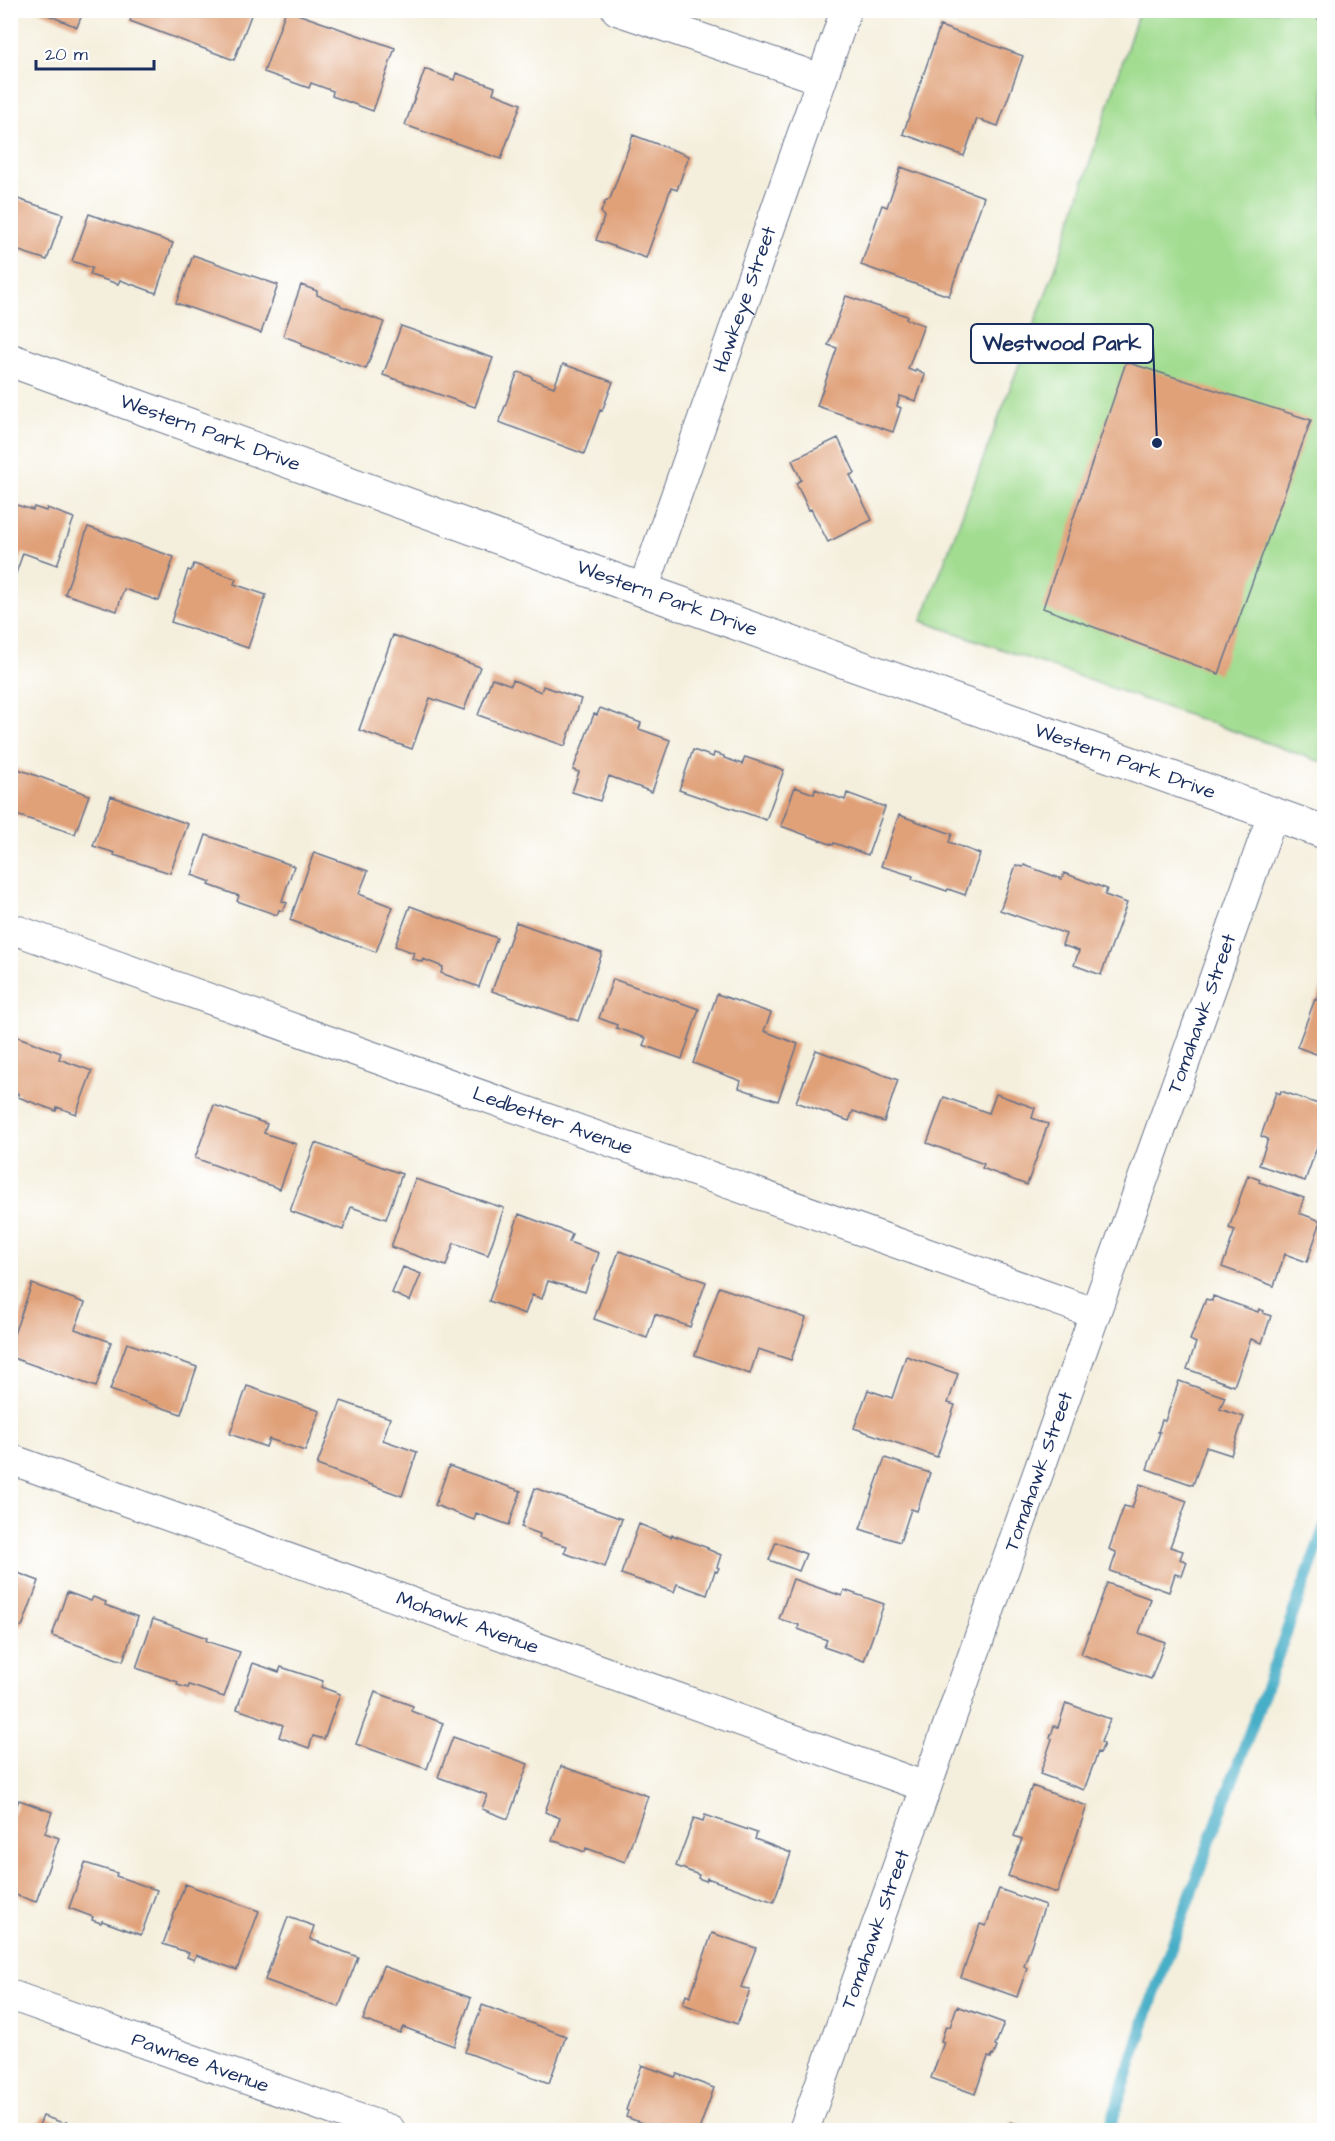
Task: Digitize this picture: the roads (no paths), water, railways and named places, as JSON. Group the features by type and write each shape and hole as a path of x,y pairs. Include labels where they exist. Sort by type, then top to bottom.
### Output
{"street":[{"path":"617,10 821,79"},
{"name":"Hawkeye Street","path":"643,590 846,10"},
{"name":"Western Park Drive","path":"10,360 643,590 1324,832"},
{"name":"Tomahawk Street","path":"804,2130 1273,814"},
{"name":"Ledbetter Avenue","path":"10,928 1094,1313"},
{"name":"Mohawk Avenue","path":"10,1459 926,1787"},
{"name":"Pawnee Avenue","path":"10,1995 390,2130"}],"waterway":[{"path":"1109,2130 1149,2008 1324,1529"}],"place":[{"name":"Westwood Park","path":"1157,443"}]}
